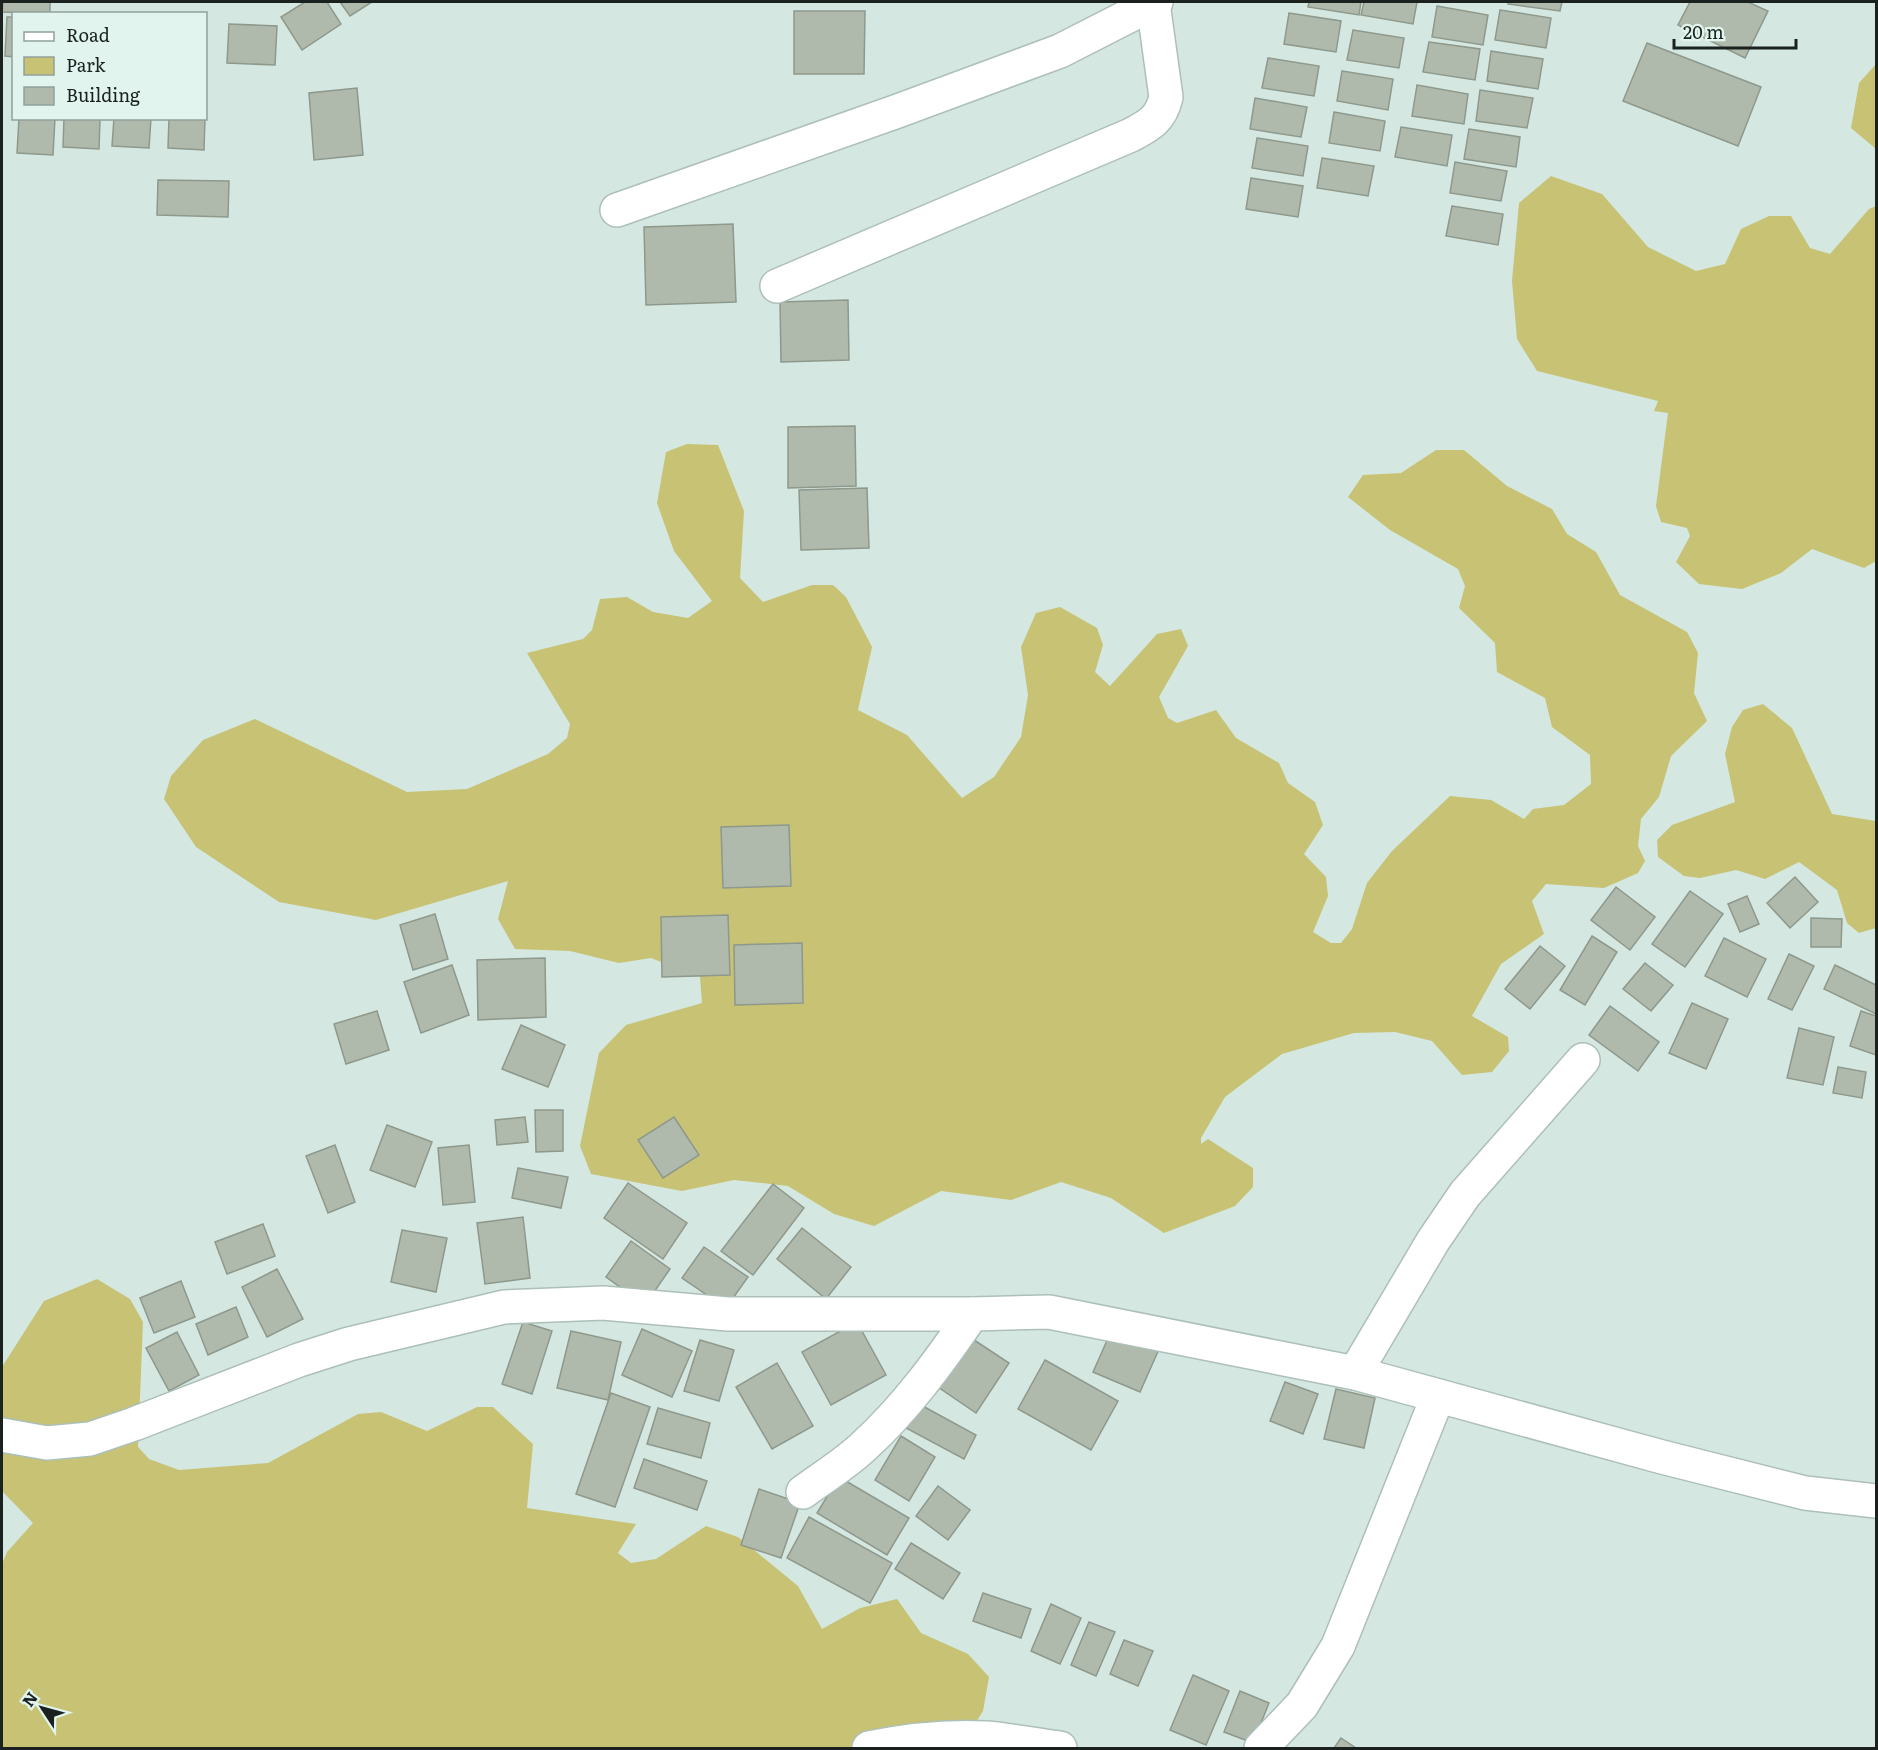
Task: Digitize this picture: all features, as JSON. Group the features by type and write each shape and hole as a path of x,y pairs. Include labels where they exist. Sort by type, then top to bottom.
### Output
{"street":[{"path":"617,210 1060,51 1155,2 1166,97 1163,110 1150,124 1131,135 777,286"},
{"path":"1355,1373 1433,1241 1465,1194 1583,1060"},
{"path":"2,1436 46,1443 90,1438 134,1424 299,1360 349,1344 504,1307 603,1303 728,1314 1049,1312 1355,1373 1662,1457 1806,1493 1876,1501"},
{"path":"803,1492 862,1448 896,1413 939,1362 972,1314"},
{"path":"1261,1749 1302,1705 1338,1646 1438,1396"},
{"path":"869,1749 895,1743 939,1738 986,1738 1060,1749"}],"green space":[{"path":"1876,64 1876,149 1851,128 1859,83"},
{"path":"1551,176 1602,194 1648,247 1696,271 1725,264 1741,229 1769,216 1791,216 1810,248 1830,254 1869,209 1876,206 1876,561 1864,568 1812,549 1781,573 1742,589 1699,584 1676,562 1690,536 1687,528 1661,522 1656,506 1668,413 1654,411 1658,401 1537,371 1517,339 1512,281 1519,203"},
{"path":"687,444 718,445 744,511 740,578 763,602 812,585 833,585 846,597 872,647 858,710 907,735 962,798 994,777 1021,737 1028,695 1021,647 1036,613 1060,607 1097,628 1103,645 1095,672 1110,686 1157,634 1181,629 1188,646 1159,697 1168,718 1177,723 1216,710 1236,738 1279,763 1288,783 1315,802 1323,825 1304,854 1326,877 1328,896 1313,932 1331,943 1341,943 1352,929 1367,883 1392,851 1450,796 1491,800 1524,819 1533,809 1564,805 1591,784 1590,755 1552,727 1545,698 1497,672 1495,643 1459,608 1465,586 1458,569 1390,530 1348,497 1363,475 1401,473 1436,450 1464,450 1507,486 1552,509 1567,534 1596,552 1620,595 1687,632 1698,653 1694,693 1707,721 1671,756 1659,797 1641,819 1638,846 1645,861 1638,873 1604,888 1546,884 1532,901 1544,934 1501,964 1472,1016 1508,1037 1509,1051 1492,1072 1462,1075 1432,1041 1395,1032 1354,1033 1282,1054 1225,1097 1201,1138 1201,1144 1208,1139 1253,1168 1253,1187 1235,1206 1164,1233 1111,1198 1061,1182 1011,1200 941,1191 874,1226 834,1214 788,1186 734,1180 682,1191 591,1174 580,1146 599,1053 626,1025 702,1003 700,977 651,958 619,963 570,951 515,949 498,919 508,881 376,920 279,902 196,847 164,799 171,776 203,740 255,719 407,792 467,789 548,754 567,738 570,724 527,653 583,639 592,630 600,599 627,597 653,612 688,618 712,601 674,551 657,503 666,452"},
{"path":"1763,704 1792,728 1832,814 1876,821 1876,928 1859,933 1847,923 1837,890 1799,862 1765,879 1736,870 1700,878 1684,876 1658,857 1657,840 1672,825 1735,802 1725,754 1732,727 1743,710"},
{"path":"97,1279 130,1299 143,1322 138,1447 149,1459 179,1470 268,1463 358,1414 381,1412 427,1431 477,1407 493,1407 533,1444 527,1508 636,1524 618,1553 631,1563 656,1559 706,1526 738,1537 798,1586 822,1629 860,1608 897,1599 921,1633 968,1654 989,1677 983,1711 960,1748 2,1748 2,1564 7,1552 33,1523 2,1491 2,1367 44,1301"}],"building":[{"path":"3,2 50,2 50,12 2,12"},
{"path":"305,2 327,2 341,24 302,50 281,17"},
{"path":"340,2 372,2 350,16"},
{"path":"1309,2 1361,2 1359,15 1308,7"},
{"path":"1364,2 1417,2 1413,24 1361,15"},
{"path":"1509,2 1562,2 1560,11 1508,4"},
{"path":"1690,2 1748,2 1768,11 1745,58 1678,25"},
{"path":"1437,6 1488,15 1483,45 1432,37"},
{"path":"1500,10 1551,18 1546,48 1495,40"},
{"path":"794,11 865,11 864,74 794,74"},
{"path":"1289,13 1341,21 1336,52 1284,44"},
{"path":"7,17 12,17 12,57 5,56"},
{"path":"229,24 277,26 275,65 227,63"},
{"path":"1353,30 1404,38 1399,68 1347,60"},
{"path":"1429,42 1480,49 1475,80 1423,72"},
{"path":"1647,43 1761,87 1738,146 1623,101"},
{"path":"1491,51 1543,59 1538,89 1487,81"},
{"path":"1268,58 1319,66 1314,96 1262,88"},
{"path":"1342,71 1393,79 1388,110 1337,101"},
{"path":"1417,85 1468,94 1464,124 1412,116"},
{"path":"357,88 363,155 314,160 309,93"},
{"path":"1480,90 1533,98 1527,128 1476,121"},
{"path":"1255,98 1307,107 1301,137 1250,129"},
{"path":"1334,112 1385,121 1380,151 1329,143"},
{"path":"19,120 55,120 53,155 17,153"},
{"path":"64,120 100,120 99,149 63,147"},
{"path":"114,120 151,120 149,148 112,146"},
{"path":"169,120 205,120 204,150 168,148"},
{"path":"1401,127 1452,135 1447,166 1395,157"},
{"path":"1469,129 1520,137 1516,167 1464,159"},
{"path":"1257,138 1308,146 1303,176 1252,168"},
{"path":"1322,158 1374,166 1368,196 1317,188"},
{"path":"1455,162 1507,171 1501,201 1450,193"},
{"path":"1251,178 1303,186 1298,217 1246,209"},
{"path":"158,180 229,181 228,217 157,215"},
{"path":"1452,206 1503,214 1498,245 1446,236"},
{"path":"733,224 736,302 646,305 644,227"},
{"path":"848,300 849,360 781,362 780,302"},
{"path":"855,426 856,486 788,488 788,427"},
{"path":"867,488 869,548 801,550 799,490"},
{"path":"789,825 791,886 723,888 721,827"},
{"path":"1795,877 1818,902 1790,928 1767,903"},
{"path":"1616,887 1655,917 1630,950 1591,920"},
{"path":"1690,891 1723,914 1685,967 1652,944"},
{"path":"1747,896 1759,924 1740,932 1728,904"},
{"path":"435,914 448,959 413,970 400,925"},
{"path":"728,915 730,975 662,977 661,917"},
{"path":"1811,918 1842,919 1841,947 1811,947"},
{"path":"1592,936 1617,952 1585,1005 1560,990"},
{"path":"1724,938 1766,959 1747,997 1705,976"},
{"path":"802,943 803,1003 735,1005 734,945"},
{"path":"1540,946 1565,966 1530,1009 1505,989"},
{"path":"1789,954 1814,966 1792,1010 1768,999"},
{"path":"545,958 546,1017 478,1020 477,960"},
{"path":"1645,963 1673,985 1651,1011 1623,989"},
{"path":"452,965 469,1015 421,1033 404,982"},
{"path":"1835,965 1876,985 1876,1014 1824,989"},
{"path":"1692,1003 1728,1019 1706,1069 1669,1053"},
{"path":"1610,1006 1659,1042 1638,1071 1589,1035"},
{"path":"377,1011 389,1050 346,1064 334,1024"},
{"path":"1861,1011 1876,1016 1876,1055 1850,1046"},
{"path":"521,1025 565,1045 548,1087 502,1069"},
{"path":"1799,1028 1834,1037 1823,1085 1787,1078"},
{"path":"1838,1067 1866,1072 1862,1098 1833,1093"},
{"path":"535,1110 563,1110 563,1151 536,1152"},
{"path":"525,1117 528,1142 497,1145 495,1120"},
{"path":"674,1117 699,1155 663,1178 638,1140"},
{"path":"387,1125 432,1142 415,1187 370,1170"},
{"path":"335,1145 355,1202 328,1213 306,1156"},
{"path":"469,1145 475,1202 443,1205 438,1148"},
{"path":"518,1168 568,1177 561,1208 512,1198"},
{"path":"628,1183 687,1223 663,1259 604,1218"},
{"path":"773,1184 804,1208 753,1275 721,1251"},
{"path":"523,1217 530,1278 485,1284 477,1223"},
{"path":"263,1224 275,1256 227,1274 215,1242"},
{"path":"802,1228 851,1267 826,1299 777,1259"},
{"path":"402,1230 447,1238 436,1292 391,1282"},
{"path":"631,1241 670,1269 645,1305 606,1277"},
{"path":"704,1247 748,1277 726,1308 682,1278"},
{"path":"277,1269 303,1319 267,1337 242,1287"},
{"path":"181,1281 195,1317 154,1333 140,1298"},
{"path":"236,1307 248,1337 208,1355 196,1324"},
{"path":"523,1322 552,1331 532,1394 502,1384"},
{"path":"857,1322 886,1375 831,1405 802,1352"},
{"path":"1113,1327 1160,1347 1140,1392 1093,1372"},
{"path":"642,1329 692,1351 672,1397 622,1375"},
{"path":"571,1331 621,1342 608,1400 557,1388"},
{"path":"177,1332 199,1375 169,1391 146,1348"},
{"path":"968,1336 1009,1363 976,1413 935,1385"},
{"path":"700,1340 734,1350 719,1401 684,1391"},
{"path":"1045,1360 1118,1401 1091,1450 1018,1409"},
{"path":"777,1363 813,1426 772,1449 736,1387"},
{"path":"1285,1382 1318,1394 1303,1434 1270,1421"},
{"path":"1336,1389 1375,1398 1364,1448 1324,1439"},
{"path":"611,1393 650,1407 615,1507 576,1494"},
{"path":"919,1404 976,1435 964,1459 906,1428"},
{"path":"658,1408 710,1423 701,1458 647,1444"},
{"path":"901,1436 935,1457 909,1501 875,1480"},
{"path":"644,1459 707,1481 697,1510 634,1488"},
{"path":"839,1477 909,1518 887,1555 817,1513"},
{"path":"938,1486 970,1510 948,1540 916,1516"},
{"path":"759,1489 800,1503 781,1558 741,1545"},
{"path":"809,1517 892,1563 870,1603 787,1558"},
{"path":"911,1543 960,1573 943,1599 895,1569"},
{"path":"983,1593 1031,1609 1021,1638 973,1621"},
{"path":"1051,1604 1081,1618 1060,1664 1031,1651"},
{"path":"1089,1622 1115,1632 1096,1676 1071,1665"},
{"path":"1124,1640 1153,1651 1138,1686 1110,1674"},
{"path":"1193,1675 1229,1691 1206,1745 1170,1730"},
{"path":"1240,1691 1269,1703 1253,1743 1224,1732"},
{"path":"1341,1738 1356,1748 1334,1748"}]}
